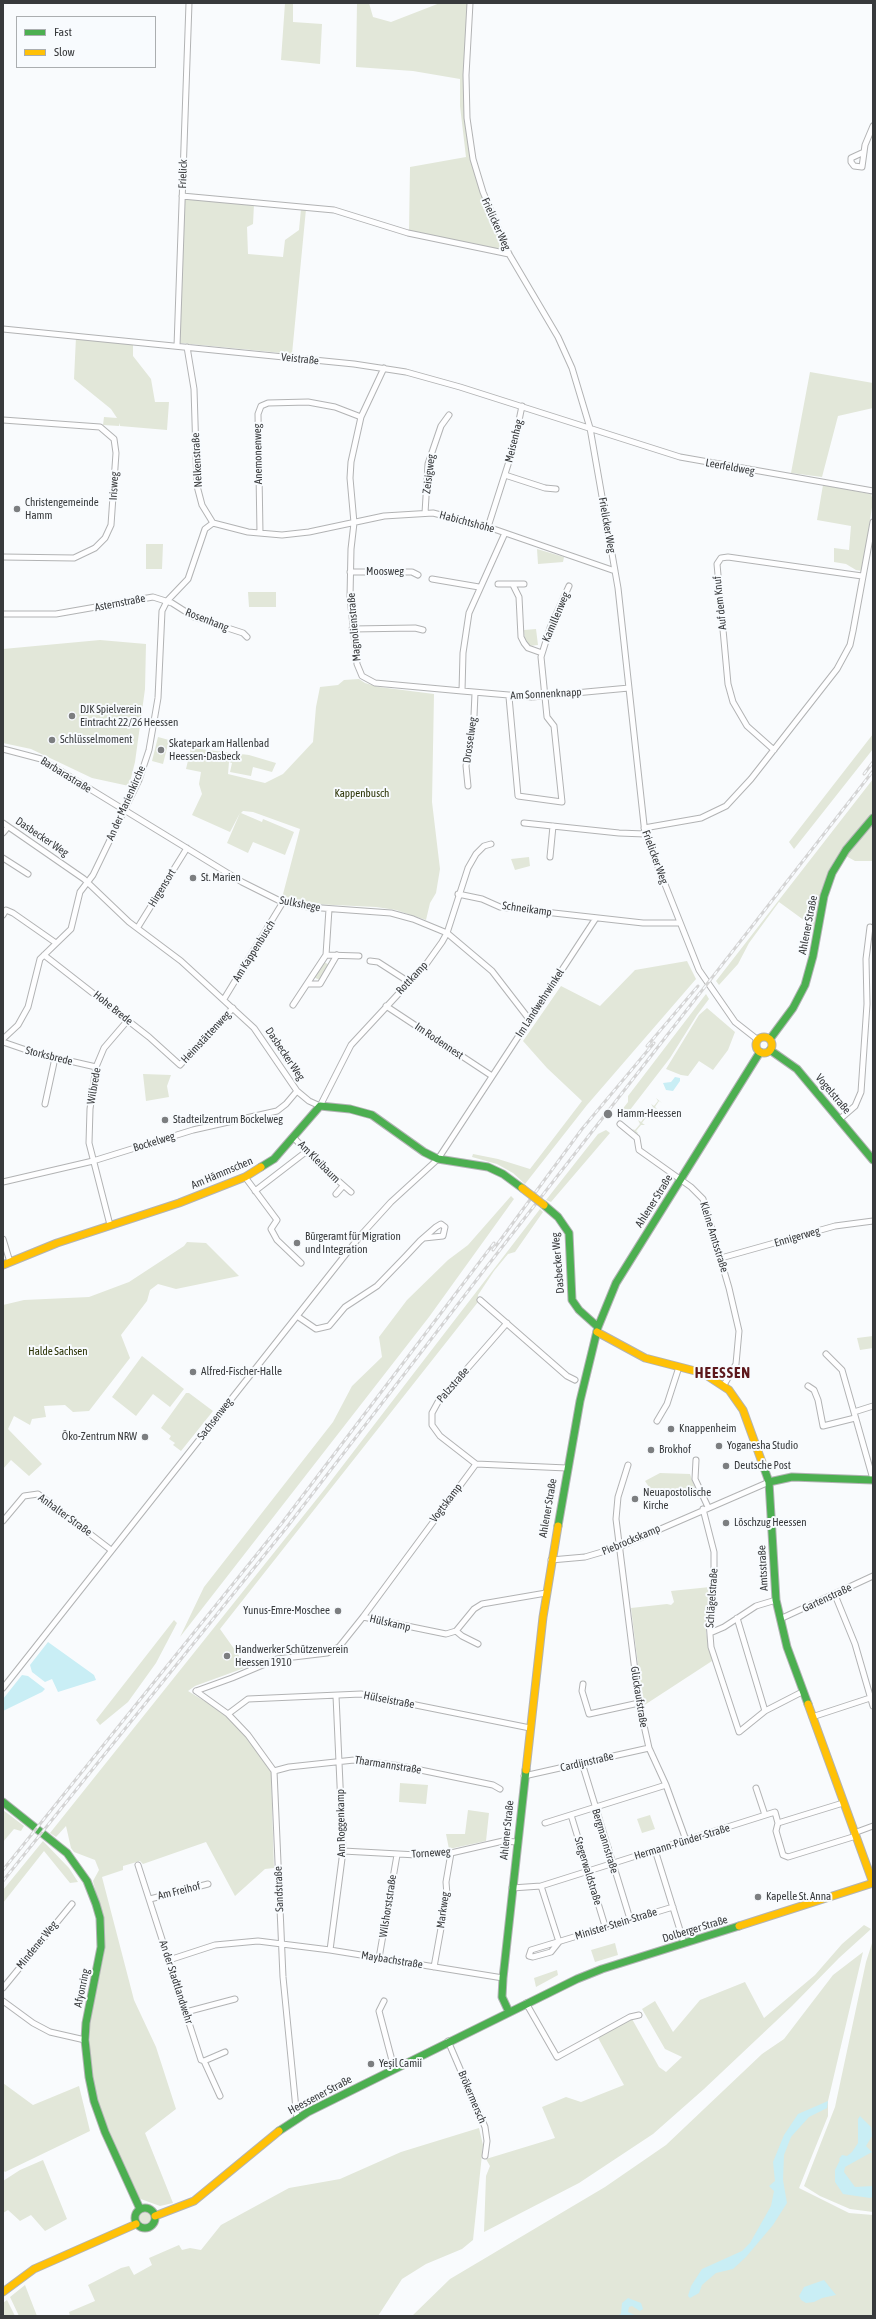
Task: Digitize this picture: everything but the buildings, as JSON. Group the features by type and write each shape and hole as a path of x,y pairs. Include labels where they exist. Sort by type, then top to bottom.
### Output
{"main road":[{"name":"Ahlener Straße","path":"770,1039 793,1008 804,985 814,956 824,896 832,873 846,850 873,818"},
{"path":"764,1037 770,1039 772,1043 770,1050 760,1052 756,1046 758,1040 764,1037"},
{"name":"Vogelstraße","path":"770,1050 797,1069 873,1160"},
{"name":"Ahlener Straße","path":"509,2012 502,1997 503,1978 524,1776 550,1560 580,1402 598,1329 610,1294 760,1052"},
{"name":"Am Hämmschen","path":"6,1264 110,1225 179,1203 245,1177 271,1162 294,1138 320,1106"},
{"name":"Dasbecker Weg","path":"320,1106 357,1110 372,1115 424,1152 438,1159 475,1164 503,1174 544,1205 558,1217 568,1233 572,1300 579,1310 598,1329"},
{"name":"Amtsstraße","path":"598,1329 638,1355 703,1373 724,1385 737,1400 748,1421 769,1482 776,1600 787,1648 873,1883"},
{"path":"769,1482 792,1477 873,1479"},
{"name":"Afyonring","path":"3,1802 66,1853 87,1881 96,1904 100,1926 101,1947 85,2040 94,2101 105,2132 140,2209"},
{"name":"Dolberger Straße","path":"509,2012 602,1969 873,1883"},
{"name":"Heessener Straße","path":"3,2292 40,2266 136,2224 142,2228 149,2228 154,2223 155,2216 194,2200 218,2182 266,2140 297,2119 394,2068 509,2012"},
{"path":"136,2224 134,2217 140,2209 149,2208 155,2216"}],"street":[{"name":"Frielick","path":"177,346 189,3"},
{"name":"Frielicker Weg","path":"470,3 466,75 467,118 471,146 482,192 510,254 561,343 572,368 590,428 615,571 644,831 699,970 735,1022 758,1040"},
{"path":"864,152 873,126"},
{"path":"182,196 334,210 408,233 510,254"},
{"name":"Veistraße","path":"3,329 384,368 428,377 590,428"},
{"name":"Nelkenstraße","path":"187,347 194,389 197,486 202,505 213,522"},
{"path":"167,601 188,579 206,529 213,522 260,533 290,535 354,523 350,478 351,462 361,417 384,368"},
{"name":"Anemonenweg","path":"260,533 258,414 261,406 268,403 308,402 334,407 361,417"},
{"name":"Meisenhag","path":"488,527 505,475 522,406"},
{"name":"Zeisigweg","path":"425,513 428,462 441,426 449,415"},
{"name":"Irisweg","path":"3,420 100,427 114,440 116,453 111,526 105,538 95,548 74,558 3,557"},
{"name":"Leerfeldweg","path":"590,428 680,457 873,491"},
{"name":"Meisenhag","path":"505,475 545,488 556,489"},
{"name":"Habichtshöhe","path":"354,523 399,514 425,513 457,518 488,527 615,571"},
{"path":"524,823 644,831 695,819 720,810 738,795 844,658 853,631 873,522"},
{"name":"Magnolienstraße","path":"354,523 350,572 352,629 356,664 362,676 369,681 462,691"},
{"path":"462,691 465,630 469,613 479,587 505,533"},
{"name":"Auf dem Knuf","path":"774,750 747,726 733,702 727,670 717,564 721,558 728,557 862,576"},
{"name":"Moosweg","path":"350,572 412,572 418,575"},
{"path":"432,579 479,587"},
{"path":"498,584 524,584"},
{"path":"513,585 519,597 521,637 528,648 542,653"},
{"name":"Kamillenweg","path":"509,697 518,796 562,802 554,726 547,717 542,653 550,628 569,586"},
{"name":"Asternstraße","path":"3,614 30,615 68,612 153,597 167,601"},
{"name":"Rosenhang","path":"167,601 194,617 243,633 247,637"},
{"name":"An der Marienkirche","path":"44,955 67,935 71,929 78,896 93,875 139,780 153,729 161,672 161,620 167,601"},
{"path":"352,629 415,628 423,630"},
{"name":"Am Sonnenknapp","path":"462,691 509,697 545,696 629,688"},
{"name":"Drosselweg","path":"468,786 466,766 474,716 475,693"},
{"name":"Barbarastraße","path":"3,749 41,759 125,811"},
{"name":"Sulkshege","path":"125,811 258,891 283,902 329,909 391,913 447,932"},
{"path":"3,833 5,825"},
{"name":"Dasbecker Weg","path":"5,825 87,882 117,913 138,927 181,961 224,999 261,1037 297,1091 309,1101 320,1106"},
{"path":"550,857 553,826"},
{"name":"Rottkamp","path":"320,1106 351,1045 427,963 447,932 458,894 468,868 481,848 491,844"},
{"name":"Hirgensort","path":"138,927 187,848"},
{"path":"3,858 28,874"},
{"name":"Schneikamp","path":"458,894 482,899 500,907 596,918"},
{"name":"Am Kappenbusch","path":"224,999 283,902"},
{"path":"3,915 4,909 56,943"},
{"path":"293,1005 326,955 329,909"},
{"path":"596,918 642,923 680,923"},
{"name":"Im Landwehrwinkel","path":"438,1159 596,918"},
{"path":"840,1119 857,1103 861,1092 867,1004 866,959 870,927"},
{"path":"447,932 492,971 529,1019"},
{"path":"3,1041 18,1025 24,1015 33,992 38,963 44,955"},
{"name":"Hohe Brede","path":"44,955 128,1020 180,1065"},
{"path":"326,955 359,956"},
{"path":"307,984 320,984 337,955"},
{"path":"370,961 378,962 409,982"},
{"name":"Im Rodennest","path":"386,1006 492,1076"},
{"name":"Heimstättenweg","path":"180,1065 233,1008"},
{"name":"Wilbrede","path":"93,1161 88,1134 96,1067 104,1048 128,1020"},
{"name":"Storksbrede","path":"3,1041 55,1058 96,1067"},
{"path":"45,1104 55,1058"},
{"name":"Bockelweg","path":"3,1182 93,1161 193,1130 277,1111 286,1104 297,1091"},
{"name":"Kleine Amtsstraße","path":"620,1124 637,1138 639,1150 698,1192 703,1200 721,1258 739,1332 736,1364 724,1385"},
{"name":"Am Kleibaum","path":"294,1138 351,1192"},
{"path":"255,1191 307,1151"},
{"name":"Sachsenweg","path":"3,1688 296,1316 378,1216 438,1159"},
{"path":"93,1161 110,1225"},
{"path":"245,1177 277,1220 271,1229 277,1240 301,1263"},
{"name":"Am Kleibaum","path":"336,1194 343,1186"},
{"name":"Ennigerweg","path":"721,1258 835,1226 873,1221"},
{"name":"Am Hämmschen","path":"3,1238 6,1264"},
{"path":"296,1316 316,1329 329,1326 346,1307 377,1286 424,1238"},
{"path":"480,1300 567,1376 575,1380"},
{"name":"Palzstraße","path":"476,1464 440,1436 432,1425 432,1413 438,1402 507,1323"},
{"path":"826,1354 842,1370 873,1479"},
{"path":"657,1421 667,1404 679,1367"},
{"path":"808,1386 814,1390 818,1400 823,1426 856,1418"},
{"path":"854,1412 873,1406"},
{"path":"696,1460 695,1479 706,1508"},
{"path":"476,1464 567,1468"},
{"name":"Vogtskamp","path":"363,1616 476,1464"},
{"name":"Glückaufstraße","path":"628,1465 621,1484 616,1506 619,1547 638,1703 649,1748 666,1785 686,1840"},
{"name":"Piebrockskamp","path":"550,1560 585,1557 619,1547 769,1482"},
{"name":"Anhalter Straße","path":"3,1521 24,1496 30,1493 38,1494 111,1550"},
{"name":"Schlägelstraße","path":"706,1508 714,1552 710,1633 711,1647 739,1732 765,1711"},
{"name":"Gartenstraße","path":"780,1619 835,1595 873,1576"},
{"path":"478,1644 462,1636 456,1631 474,1609 482,1604 546,1593"},
{"path":"812,1718 872,1702 853,1639 835,1595"},
{"path":"710,1633 724,1627 756,1606 776,1600"},
{"name":"Hülskamp","path":"228,1714 196,1691 278,1659 327,1653 334,1650 363,1616 440,1634 456,1631"},
{"path":"737,1618 765,1711 802,1692"},
{"path":"583,1684 582,1691 589,1714 638,1703"},
{"name":"Hülseistraße","path":"228,1714 248,1699 361,1694 530,1728"},
{"name":"Am Roggenkamp","path":"330,1950 343,1851 336,1696"},
{"path":"228,1714 248,1736 274,1772"},
{"name":"Cardijnstraße","path":"524,1776 649,1748"},
{"name":"Tharmannstraße","path":"274,1772 289,1767 339,1760 354,1760 401,1766 494,1785 500,1789"},
{"name":"Bergmannstraße","path":"582,1763 630,1919"},
{"name":"Sandstraße","path":"274,1772 281,1943 297,2119"},
{"path":"545,1823 666,1785"},
{"path":"756,1788 765,1815 775,1812 778,1823 776,1831 783,1855 786,1857 855,1834 873,1826"},
{"path":"778,1823 843,1804"},
{"name":"Stegerwaldstraße","path":"571,1815 605,1926"},
{"name":"Hermann-Pünder-Straße","path":"512,1888 541,1886 765,1815"},
{"name":"Torneweg","path":"343,1851 397,1855 451,1853 503,1841 517,1842"},
{"path":"655,1850 684,1943"},
{"name":"Markweg","path":"434,1967 447,1895 446,1882 451,1853"},
{"name":"Wilshorststraße","path":"379,1958 397,1855"},
{"name":"An der Stadtlandwehr","path":"138,1865 201,2060 204,2061 220,2096"},
{"name":"Am Freihof","path":"150,1899 208,1884"},
{"path":"541,1886 558,1942"},
{"name":"Mindener Weg","path":"3,1988 72,1904"},
{"name":"Minister-Stein-Straße","path":"558,1942 551,1952 533,1957 529,1956 531,1950 605,1926 673,1907"},
{"name":"Maybachstraße","path":"169,1960 205,1947 236,1942 281,1943 503,1978"},
{"path":"186,2012 235,1998"},
{"path":"3,2001 45,2029 85,2040"},
{"path":"384,2002 379,2011 394,2068"},
{"path":"526,2004 556,2056 630,2017 639,2015"},
{"name":"Brökermersch","path":"448,2041 485,2127 487,2141 485,2156"},
{"path":"204,2061 225,2052"}],"green space":[{"path":"285,3 293,3 293,22 322,24 320,64 281,60"},
{"path":"357,3 369,3 373,17 391,22 440,3 468,3 463,75 465,118 471,158 481,194 502,244 501,248 497,251 409,232 410,167 466,157 460,106 460,79 413,71 356,67"},
{"path":"184,198 254,204 253,224 247,227 248,254 283,257 285,240 299,230 301,209 306,209 292,354 180,343"},
{"path":"76,337 133,343 133,356 151,379 155,402 169,402 167,430 120,426 119,423 119,426 103,425 104,417 117,418 111,409 74,379"},
{"path":"810,372 873,383 873,408 838,416 822,477 791,473"},
{"path":"823,485 871,494 873,501 862,571 856,570 846,564 834,562 834,548 849,550 851,526 817,520"},
{"path":"146,544 163,544 162,569 146,569"},
{"path":"537,549 564,557 563,562 538,564"},
{"path":"248,592 276,592 276,607 249,607"},
{"path":"536,629 538,645 530,646 525,642 524,630"},
{"name":"DJK Spielverein Eintracht 22/26 Heessen","path":"100,640 146,644 145,689 135,762 129,786 92,778 31,749 3,743 3,649"},
{"name":"Kappenbusch","path":"359,679 365,683 379,687 434,694 432,802 440,869 436,893 430,903 426,920 396,910 376,907 313,904 282,898 300,829 253,812 243,811 241,813 262,822 263,819 294,832 285,855 253,842 248,853 227,843 240,813 230,832 192,815 202,794 199,784 201,772 186,769 191,748 249,755 276,763 272,772 253,767 251,776 230,772 232,763 229,762 228,774 265,783 283,774 313,742 316,707 320,687 338,685 344,680"},
{"path":"873,734 873,749 794,849 789,842"},
{"name":"Skatepark am Hallenbad Heessen-Dasbeck","path":"158,737 169,740 163,764 152,761"},
{"path":"873,779 873,814 844,847 827,876 821,895 816,929 779,902 749,943 738,964 719,985 716,981"},
{"path":"873,823 873,861 855,861 846,856"},
{"path":"529,857 530,866 515,870 511,859"},
{"path":"323,961 329,965 320,980 313,977"},
{"path":"687,961 696,979 587,1105 525,1184 513,1173 497,1164 472,1157 473,1154 498,1159 530,1169 582,1101 547,1068 523,1041 561,986 600,1006 635,970"},
{"path":"706,994 709,999 670,1058 623,1119 621,1111 628,1102 628,1096"},
{"path":"707,1008 735,1032 728,1050 713,1070 699,1061 688,1076 666,1069 699,1015"},
{"path":"143,1074 171,1075 167,1086 169,1097 146,1101"},
{"path":"656,1098 662,1103 659,1101 655,1107 657,1109 654,1108 648,1115 651,1117 647,1116 642,1123 645,1125 641,1125 636,1131 638,1133 637,1134 632,1129 635,1130 640,1124 638,1120 641,1122 646,1116 644,1113 648,1114 653,1107 651,1104 654,1106 658,1101"},
{"path":"606,1130 610,1133 551,1202 546,1200 598,1134"},
{"path":"511,1196 514,1199 429,1317 180,1637 204,1587 333,1422 352,1386 382,1357 379,1337 407,1300 448,1260 468,1245"},
{"path":"540,1209 543,1212 515,1252 508,1254 494,1271 478,1295 478,1302 220,1629 247,1667 195,1686 188,1691 224,1713 248,1739 271,1772 274,1868 265,1869 235,1896 206,1842 143,1864 140,1861 123,1866 123,1870 102,1877 134,2000 156,2047 176,2109 145,2133 173,2203 160,2206 138,2198 103,2120 95,2097 90,2062 90,2021 104,1954 103,1921 93,1881 99,1870 95,1860 74,1852 71,1848 66,1826 56,1837 50,1833 324,1490"},
{"name":"Halde Sachsen","path":"187,1242 206,1243 239,1276 176,1289 158,1284 150,1290 147,1301 121,1335 130,1358 89,1411 73,1412 65,1405 44,1406 46,1417 32,1419 30,1425 14,1416 8,1429 42,1464 29,1476 11,1460 3,1469 3,1305 24,1300 89,1297 129,1282 184,1246"},
{"path":"873,1336 873,1348 860,1350 857,1338"},
{"path":"142,1356 184,1389 170,1407 153,1394 136,1416 112,1397"},
{"path":"186,1393 189,1393 213,1411 181,1451 173,1445 175,1443 169,1439 171,1436 161,1428"},
{"path":"660,1473 690,1474 697,1494 655,1496 645,1481"},
{"path":"710,1587 706,1632 712,1661 643,1706 631,1608 667,1604 671,1605 674,1602 671,1591"},
{"path":"174,1620 177,1623 156,1663 128,1702 100,1725 96,1720"},
{"path":"400,1783 428,1785 426,1804 399,1802"},
{"path":"3,1810 24,1826 21,1831 14,1829 3,1842"},
{"path":"468,1810 489,1813 486,1841 449,1849 446,1834 465,1834"},
{"path":"650,1815 655,1829 642,1833 637,1819"},
{"path":"43,1841 69,1868 78,1882 70,1883 44,1851 3,1903 3,1890"},
{"path":"864,1925 871,1929 704,2089 653,2134 579,2183 484,2232 486,2176 490,2166 486,2159 555,2138 542,2107 566,2097 581,2102 624,2085 597,2036 632,2019 659,2067 666,2072 682,2057 665,2049 642,2009 655,2001 673,2032 700,2000 745,1982 764,2018 815,1975 842,1944"},
{"path":"873,1940 873,2212 850,2209 820,2196 804,2186 835,2107 866,1962"},
{"path":"615,1943 618,1955 595,1962 591,1950"},
{"path":"863,1952 828,2101 828,2116 799,2188 849,2213 873,2215 873,2316 412,2316 450,2279 605,2187 666,2145 762,2054 784,2039 833,1975"},
{"path":"557,1970 558,1975 536,1987 534,1978"},
{"path":"3,2083 33,2105 79,2086 90,2131 5,2172 3,2170"},
{"path":"479,2128 483,2145 473,2240 462,2249 426,2264 402,2279 378,2316 70,2316 69,2312 95,2301 88,2285 121,2268 129,2266 134,2275 152,2265 149,2258 179,2245 182,2250 190,2248 201,2250 221,2225 289,2188 340,2179 401,2152"},
{"path":"43,2160 67,2219 45,2231 31,2215 20,2221 8,2210 3,2213 3,2181 20,2170"},
{"path":"145,2212 149,2214 151,2218 149,2222 145,2224 141,2222 139,2218 141,2214"},
{"path":"25,2285 37,2316 19,2316 10,2297"},
{"path":"7,2300 15,2316 3,2316 3,2303"}],"water":[{"path":"675,1077 680,1078 680,1081 673,1091 666,1090 663,1083 671,1082"},
{"path":"48,1642 94,1675 96,1680 58,1692 52,1679 45,1682 32,1672 30,1665"},
{"path":"22,1675 28,1676 45,1689 42,1692 3,1711 3,1699"},
{"path":"828,2101 827,2108 809,2117 791,2137 784,2155 783,2180 787,2203 773,2225 746,2257 733,2269 716,2273 702,2285 699,2293 690,2298 688,2296 691,2286 702,2269 742,2251 750,2243 771,2206 774,2191 769,2186 775,2181 773,2162 784,2135 798,2114"},
{"path":"860,2116 871,2127 872,2136 866,2146 872,2152 845,2167 844,2172 855,2187 873,2186 873,2197 870,2198 843,2194 835,2182 835,2170 840,2160 839,2159 842,2155 847,2156 852,2152 858,2143 858,2119"},
{"path":"824,2280 836,2295 822,2298 814,2302 806,2303 801,2300 799,2296 804,2287"},
{"path":"628,2298 641,2303 643,2309 640,2311 632,2306 629,2307 628,2312 637,2316 616,2316 621,2314 622,2303"}],"railway":[{"path":"864,774 873,762"},
{"path":"3,1881 287,1527 485,1269 873,771"},
{"path":"647,1046 698,986"},
{"path":"493,1250 582,1129 654,1043"},
{"path":"3,1870 282,1523 494,1243"}],"traffic: fast":[{"path":"770,1039 793,1008 805,985 813,956 824,896 832,873 846,850 873,818"},
{"path":"770,1050 797,1069 873,1160"},
{"path":"558,1526 580,1401 598,1327 616,1283 760,1052"},
{"path":"261,1167 274,1159 320,1106 350,1109 372,1115 424,1152 438,1159 488,1167 503,1174 522,1188"},
{"path":"544,1205 558,1217 569,1233 572,1300 579,1310 598,1327"},
{"path":"763,1465 769,1482 776,1600 787,1647 808,1704"},
{"path":"769,1482 792,1477 873,1480"},
{"path":"509,2012 502,1997 503,1978 526,1770"},
{"path":"3,1802 67,1853 87,1881 96,1904 100,1918 101,1947 86,2023 85,2040 89,2077 94,2101 105,2132 140,2209"},
{"path":"279,2131 308,2112 577,1979 602,1969 739,1926"},
{"path":"141,2208 149,2208 155,2214 155,2218 155,2222 149,2228 141,2228 135,2222 135,2214 141,2208"}],"traffic: slow":[{"path":"764,1037 771,1042 772,1045 767,1052 764,1053 757,1048 756,1045 761,1038 764,1037"},
{"path":"3,1265 57,1243 179,1203 245,1177 261,1167"},
{"path":"522,1188 544,1205"},
{"path":"597,1332 645,1358 703,1373 729,1390 743,1410 763,1465"},
{"path":"526,1770 543,1617 558,1526"},
{"path":"808,1704 873,1883"},
{"path":"739,1926 873,1883"},
{"path":"155,2216 194,2201 279,2131"},
{"path":"3,2292 34,2269 136,2224"}],"place":[{"name":"Christengemeinde Hamm","path":"17,509"},
{"name":"DJK Spielverein Eintracht 22/26 Heessen","path":"72,716"},
{"name":"Schlüsselmoment","path":"52,740"},
{"name":"Skatepark am Hallenbad Heessen-Dasbeck","path":"161,750"},
{"name":"St. Marien","path":"193,878"},
{"name":"Hamm-Heessen","path":"608,1114"},
{"name":"Stadteilzentrum Bockelweg","path":"165,1120"},
{"name":"Bürgeramt für Migration und Integration","path":"297,1243"},
{"name":"Alfred-Fischer-Halle","path":"193,1372"},
{"name":"Knappenheim","path":"671,1429"},
{"name":"Öko-Zentrum NRW","path":"145,1437"},
{"name":"Yoganesha Studio","path":"719,1446"},
{"name":"Brokhof","path":"651,1450"},
{"name":"Deutsche Post","path":"726,1466"},
{"name":"Neuapostolische Kirche","path":"635,1499"},
{"name":"Löschzug Heessen","path":"726,1523"},
{"name":"Yunus-Emre-Moschee","path":"338,1611"},
{"name":"Handwerker Schützenverein Heessen 1910","path":"227,1656"},
{"name":"Kapelle St. Anna","path":"758,1897"},
{"name":"Yeşil Camii","path":"371,2064"}],"district":[{"name":"HEESSEN","path":"723,1373"}]}
